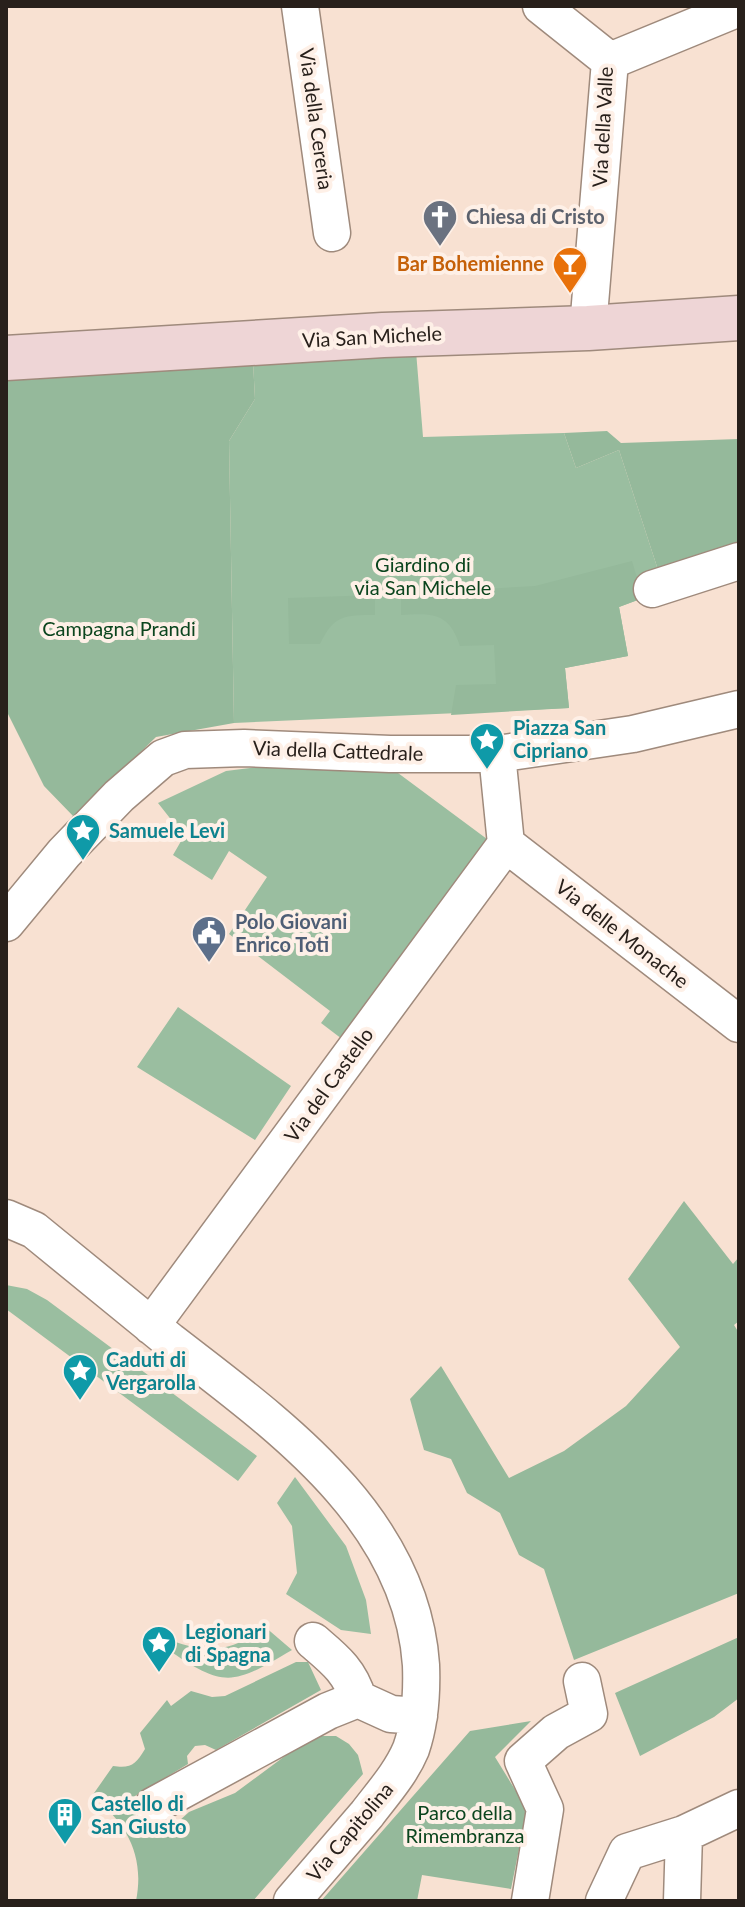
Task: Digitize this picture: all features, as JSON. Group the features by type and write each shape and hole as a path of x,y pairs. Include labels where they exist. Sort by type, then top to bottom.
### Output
{"street":[{"name":"Via della Cereria","path":"300,6 332,233"},
{"name":"Via della Valle","path":"541,6 610,61 588,328"},
{"path":"610,61 739,8"},
{"name":"Via San Michele","path":"6,358 383,335 588,328 739,318"},
{"path":"652,589 739,561"},
{"name":"Via della Cattedrale","path":"6,923 64,853 119,796 163,758 185,750 244,748 390,754 497,754 633,734 739,709"},
{"path":"497,754 506,844"},
{"name":"Via delle Monache","path":"506,844 739,1024"},
{"name":"Via del Castello","path":"151,1326 506,844"},
{"name":"Via Capitolina","path":"6,1218 34,1230 308,1454 362,1513 383,1546 411,1610 419,1645 422,1681 419,1716 411,1749 394,1781 292,1901"},
{"path":"313,1641 353,1681 358,1699"},
{"path":"530,1901 545,1809 523,1761 556,1732 589,1714 582,1681"},
{"path":"153,1806 328,1711 358,1699 391,1714 419,1716"},
{"path":"604,1901 627,1852 684,1834 739,1808"},
{"path":"682,1901 684,1834"}],"green space":[{"name":"Giardino di via San Michele","path":"416,351 423,437 564,433 576,468 619,450 660,576 643,598 619,607 628,656 565,668 569,708 234,723 229,441 255,399 253,361"},
{"name":"Campagna Prandi","path":"253,361 255,399 229,441 234,723 156,737 74,817 44,786 6,710 6,375"},
{"path":"607,431 621,443 739,439 739,553 660,576 619,450 576,468 564,433"},
{"path":"632,561 643,598 619,607 628,656 565,668 569,708 451,715 456,685 496,684 494,645 460,646 450,627 438,617 401,615 401,594 535,586"},
{"path":"375,595 375,615 355,615 335,622 320,644 289,644 288,598"},
{"path":"257,767 398,773 491,842 342,1039 321,1023 330,1011 229,934 267,877 229,851 212,880 173,855 184,836 158,803 226,771"},
{"path":"178,1007 291,1086 255,1140 137,1067"},
{"path":"684,1201 733,1264 739,1257 739,1321 734,1325 739,1333 739,1593 574,1660 544,1569 519,1555 500,1513 467,1493 451,1459 424,1450 410,1399 441,1366 509,1478 564,1451 626,1406 680,1347 628,1279"},
{"path":"6,1285 27,1289 47,1300 257,1456 238,1481 6,1309"},
{"path":"295,1477 346,1546 366,1600 371,1634 341,1630 286,1594 297,1573 292,1526 277,1503"},
{"path":"264,1626 292,1650 242,1676 216,1676 167,1649 173,1641 198,1648 221,1648 243,1641"},
{"path":"739,1637 739,1698 714,1717 640,1756 615,1693"},
{"name":"Parco della Rimembranza","path":"296,1662 308,1662 321,1690 216,1750 205,1745 195,1746 187,1756 188,1764 135,1796 144,1830 179,1821 189,1812 235,1793 317,1736 336,1736 349,1744 358,1755 363,1774 253,1901 136,1901 138,1869 130,1842 115,1817 92,1796 113,1766 129,1766 139,1758 145,1749 140,1733 167,1700 171,1706 191,1691 212,1697 225,1696"},
{"name":"Parco della Rimembranza","path":"531,1721 495,1757 527,1809 511,1889 422,1875 417,1901 321,1901 470,1731"}],"place":[{"name":"Chiesa di Cristo","path":"440,248"},
{"name":"Bar Bohemienne","path":"570,295"},
{"name":"Piazza San Cipriano","path":"487,771"},
{"name":"Samuele Levi","path":"83,862"},
{"name":"Polo Giovani Enrico Toti","path":"209,964"},
{"name":"Caduti di Vergarolla","path":"80,1402"},
{"name":"Legionari di Spagna","path":"159,1674"},
{"name":"Castello di San Giusto","path":"65,1846"}]}
